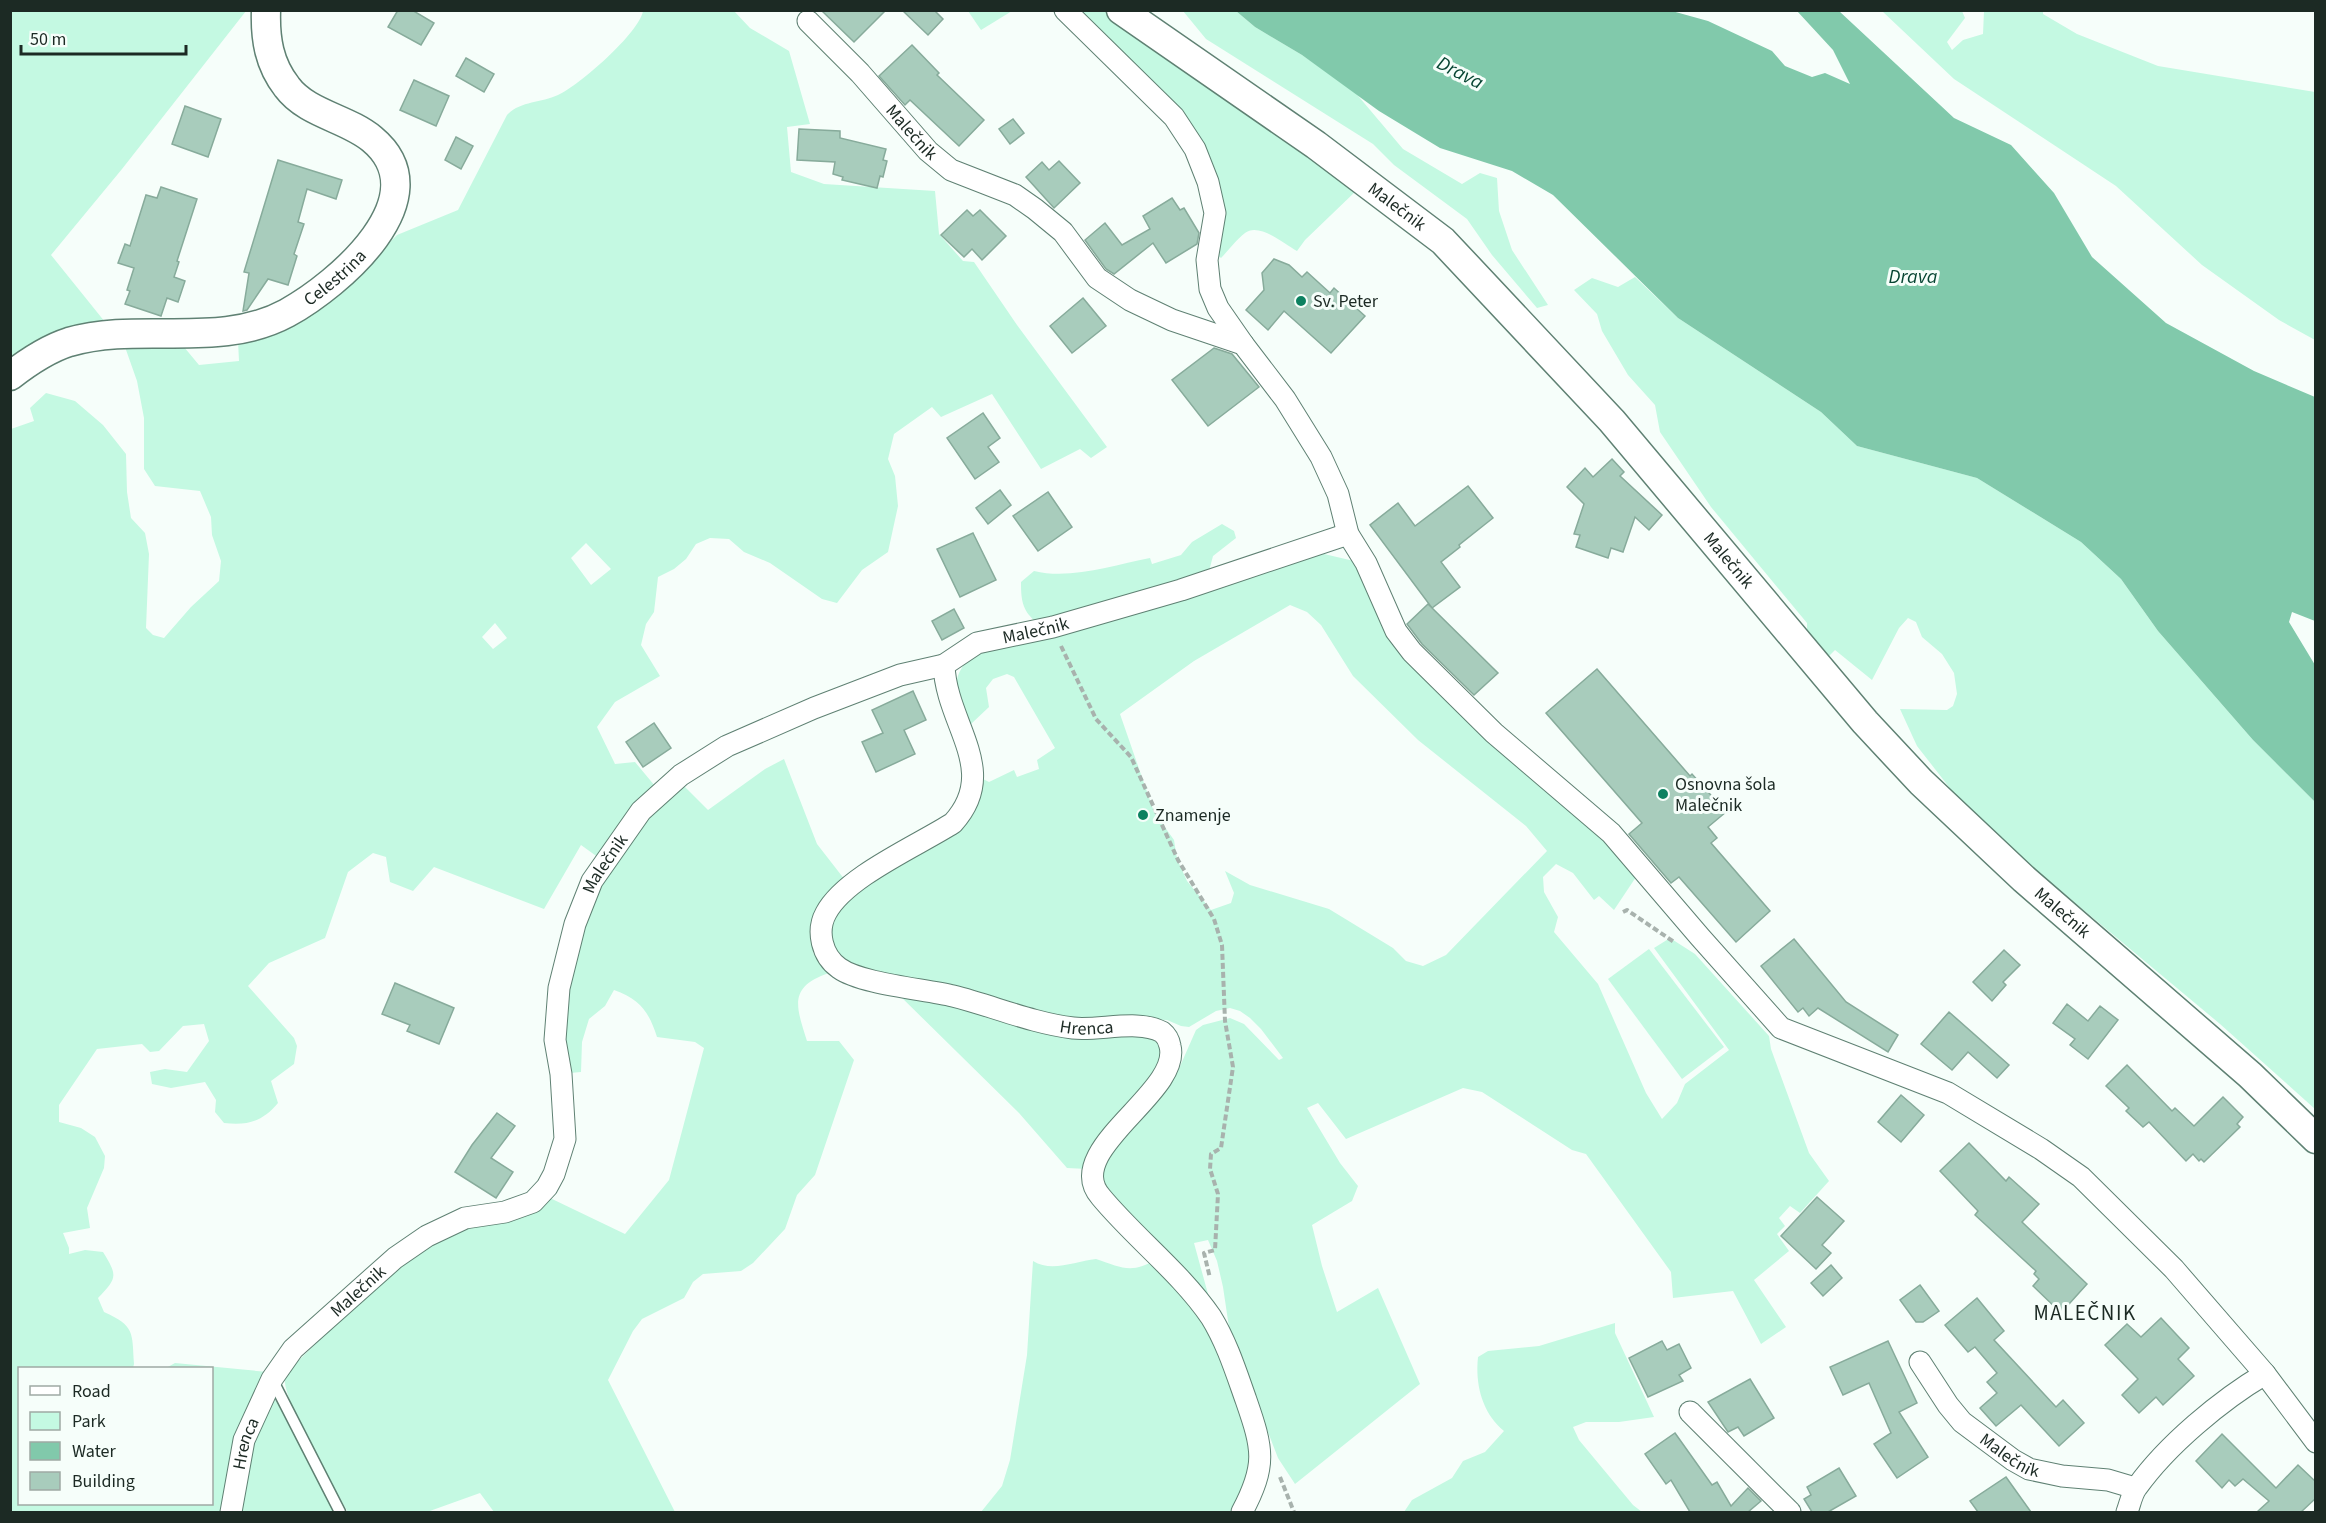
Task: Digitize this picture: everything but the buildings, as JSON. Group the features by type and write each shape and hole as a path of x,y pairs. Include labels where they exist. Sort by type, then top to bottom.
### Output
{"street":[{"name":"Celestrina","path":"10,376 36,356 68,342 139,333 202,334 237,330 269,321 296,308 322,289 348,268 381,231 394,200 395,181 392,166 372,139 358,129 314,108 288,89 272,62 267,45 266,10"},
{"path":"1065,10 1174,117 1195,149 1208,182 1215,213 1207,260 1210,289 1218,308 1285,399 1321,457 1338,494 1348,534 1366,563 1396,631 1412,652 1494,733 1611,833 1700,938 1781,1028 1948,1093 2012,1131 2081,1177 2174,1269 2265,1374 2316,1442"},
{"name":"Malečnik","path":"1120,10 1316,145 1443,241 1612,420 1865,723 1921,782 2024,879 2250,1075 2316,1139"},
{"name":"Malečnik","path":"808,21 860,73 928,151 951,170 1015,195 1035,208 1063,232 1097,278 1130,300 1172,320 1243,344"},
{"name":"Malečnik","path":"272,1379 293,1349 395,1258 426,1236 465,1218 505,1212 533,1202 547,1187 554,1174 565,1139 561,1074 555,1040 562,977 575,924 592,881 641,811 681,775 728,746 814,708 900,675 944,665 977,643 1053,627 1181,590 1348,534"},
{"name":"Hrenca","path":"944,665 949,700 972,758 974,781 970,799 963,812 953,823 852,882 826,911 820,925 821,940 831,961 840,969 856,976 951,996 1053,1025 1077,1029 1135,1026 1162,1032 1169,1039 1172,1053 1167,1071 1157,1086 1104,1145 1095,1163 1093,1181 1096,1192 1162,1260 1210,1317 1231,1356 1259,1437 1260,1459 1257,1483 1242,1512"},
{"name":"Malečnik","path":"1920,1362 1937,1390 1962,1422 2013,1460 2029,1469 2062,1476 2108,1480 2135,1488"},
{"path":"2127,1512 2135,1488 2177,1443 2235,1391 2265,1374"},
{"name":"Hrenca","path":"231,1512 244,1440 272,1379"},
{"path":"1690,1412 1790,1512"}],"lane":[{"path":"272,1379 340,1512"}],"path":[{"path":"1053,627 1095,719 1131,757 1178,860 1214,919 1222,945 1225,1021 1233,1067 1221,1148 1210,1154 1210,1169 1218,1194 1215,1250 1204,1253"},
{"path":"1623,912 1627,910 1637,915 1679,945 1700,938"}],"green space":[{"path":"11,11 246,11 51,255 105,322 11,360"},
{"path":"643,11 734,11 750,28 789,51 810,124 787,127 791,172 824,184 935,191 939,234 963,261 974,262 1017,325 1107,447 1091,458 1080,449 1041,469 992,394 941,417 932,407 894,434 888,459 895,476 898,506 888,552 862,570 837,603 822,599 770,563 744,552 729,539 710,538 696,544 686,559 674,569 658,577 654,612 646,624 641,645 660,676 615,702 597,727 615,764 635,762 655,786 599,858 581,845 544,909 434,867 413,891 390,882 386,857 373,853 348,872 325,938 269,963 248,986 294,1038 297,1046 294,1064 271,1081 278,1103 261,1118 248,1123 224,1123 215,1112 216,1100 205,1082 171,1088 152,1084 150,1072 165,1069 187,1072 209,1041 204,1024 183,1026 159,1051 150,1052 142,1044 97,1049 59,1105 59,1122 81,1128 95,1137 105,1156 104,1168 87,1208 90,1228 63,1233 69,1254 85,1250 103,1252 108,1260 113,1272 112,1281 98,1298 104,1312 127,1326 130,1331 134,1364 133,1367 18,1367 18,1505 213,1505 213,1367 168,1367 175,1363 268,1372 222,1512 11,1512 11,429 34,421 30,408 46,393 75,401 103,425 126,454 127,492 131,518 145,533 149,554 146,628 153,635 164,638 191,607 219,581 221,561 212,535 211,517 200,491 155,486 144,469 144,418 137,381 125,347 184,347 199,365 239,361 238,341 283,330 303,319 332,300 397,235 458,210 507,115 518,107 558,95 580,81 607,58 631,32","holes":["586,543 611,569 591,585 571,558","495,623 507,638 493,649 482,637"]},
{"path":"968,11 1012,11 981,30"},
{"path":"1077,11 1107,11 1265,121 1357,190 1305,240 1297,251 1264,232 1251,230 1245,233 1221,258 1214,252 1212,174"},
{"path":"1183,11 1236,11 1255,27 1302,55 1354,91 1403,149 1462,184 1480,173 1497,178 1499,211 1512,250 1548,305 1537,308 1492,255 1467,219 1394,165 1373,144 1206,39"},
{"path":"1882,11 1962,11 1965,18 1947,42 1952,50 1963,40 1983,34 1984,11 2043,11 2043,14 2077,34 2158,66 2315,92 2315,340 2279,320 2202,265 2116,186 1954,79"},
{"path":"1635,277 1678,318 1821,412 1857,446 1977,478 2081,542 2121,579 2158,631 2253,740 2315,802 2315,1109 2220,1024 1953,799 1949,787 1917,746 1900,709 1947,710 1953,706 1957,694 1954,673 1942,654 1922,637 1916,622 1908,618 1899,628 1872,680 1835,650 1829,656 1807,630 1807,623 1711,507 1660,432 1655,405 1628,375 1602,331 1597,314 1574,290 1592,278 1618,287"},
{"path":"1222,524 1234,531 1236,538 1213,556 1209,571 1035,621 1025,608 1021,582 1034,571 1077,573 1150,558 1152,564 1181,555 1192,542"},
{"path":"1324,554 1354,561 1401,653 1416,670 1481,735 1595,828 1638,874 1614,910 1599,896 1594,900 1573,873 1556,864 1543,877 1544,892 1558,917 1554,932 1598,984 1646,1093 1662,1119 1677,1103 1685,1084 1729,1050 1654,948 1670,938 1695,954 1769,1036 1771,1049 1809,1153 1829,1181 1800,1213 1790,1206 1779,1218 1785,1226 1777,1234 1789,1251 1754,1280 1786,1327 1761,1344 1733,1291 1673,1298 1671,1272 1586,1154 1572,1150 1482,1092 1463,1088 1346,1139 1318,1103 1307,1108 1340,1163 1358,1186 1352,1201 1312,1225 1337,1312 1378,1288 1420,1384 1295,1484 1278,1458 1230,1334 1217,1261 1208,1240 1194,1243 1208,1294 1203,1296 1119,1207 1101,1176 1103,1162 1156,1093 1177,1073 1196,1030 1203,1025 1230,1018 1244,1024 1279,1060 1283,1058 1261,1029 1240,1011 1230,1008 1216,1011 1189,1027 1167,1020 1138,1019 1079,1023 859,970 834,955 829,933 835,910 850,894 909,857 981,778 989,782 1014,770 1017,777 1039,769 1037,760 1055,748 1014,677 1007,674 993,679 986,688 989,707 971,724 969,730 957,694 957,684 958,675 971,657 984,647 1286,562","holes":["1290,605 1307,612 1321,625 1353,676 1418,740 1526,826 1547,851 1446,955 1423,966 1406,961 1393,948 1329,909 1250,885 1225,871 1234,893 1231,903 1211,910 1187,881 1177,859 1174,840 1154,812 1120,714 1194,661"]},
{"path":"784,759 817,844 845,880 811,931 813,953 829,973 816,979 801,991 798,999 800,1018 807,1041 839,1041 854,1060 815,1175 797,1195 785,1229 753,1263 741,1271 703,1274 693,1282 684,1298 642,1319 633,1331 608,1380 675,1512 494,1512 480,1493 427,1512 348,1512 292,1406 285,1380 288,1371 373,1287 447,1233 550,1198 625,1234 669,1180 704,1048 695,1042 657,1037 651,1020 637,1002 614,990 605,1006 589,1019 582,1042 581,1072 570,1073 563,1033 565,995 596,888 612,861 656,809 683,785 708,810 765,769"},
{"path":"1649,949 1724,1047 1682,1079 1608,979"},
{"path":"896,992 1158,1034 1166,1053 1087,1169 1067,1168 1019,1113"},
{"path":"1096,1259 1113,1265 1134,1268 1157,1259 1199,1316 1221,1354 1246,1416 1251,1470 1232,1512 981,1512 1002,1486 1010,1460 1027,1355 1033,1261 1056,1266"},
{"path":"1615,1323 1615,1333 1654,1417 1619,1422 1586,1422 1573,1427 1579,1440 1633,1505 1642,1512 1404,1512 1412,1500 1452,1478 1463,1461 1485,1452 1504,1431 1496,1424 1485,1407 1479,1388 1478,1357 1488,1351 1539,1346"},
{"path":"271,1395 283,1409 338,1512 236,1512 244,1473"}],"water":[{"name":"Drava","path":"1236,11 1672,11 1708,21 1772,51 1785,66 1812,77 1825,73 1850,84 1833,50 1797,11 1839,11 1954,118 2011,145 2054,193 2092,257 2166,323 2254,371 2315,397 2315,621 2292,612 2289,622 2315,665 2315,802 2253,740 2158,631 2121,579 2081,542 1977,478 1857,446 1821,412 1678,318 1553,195 1512,171 1440,148 1379,111 1302,55 1255,27"}],"place":[{"name":"Sv. Peter","path":"1301,301"},
{"name":"Osnovna šola Malečnik","path":"1663,794"},
{"name":"Znamenje","path":"1143,815"}],"district":[{"name":"MALEČNIK","path":"2085,1313"}]}
